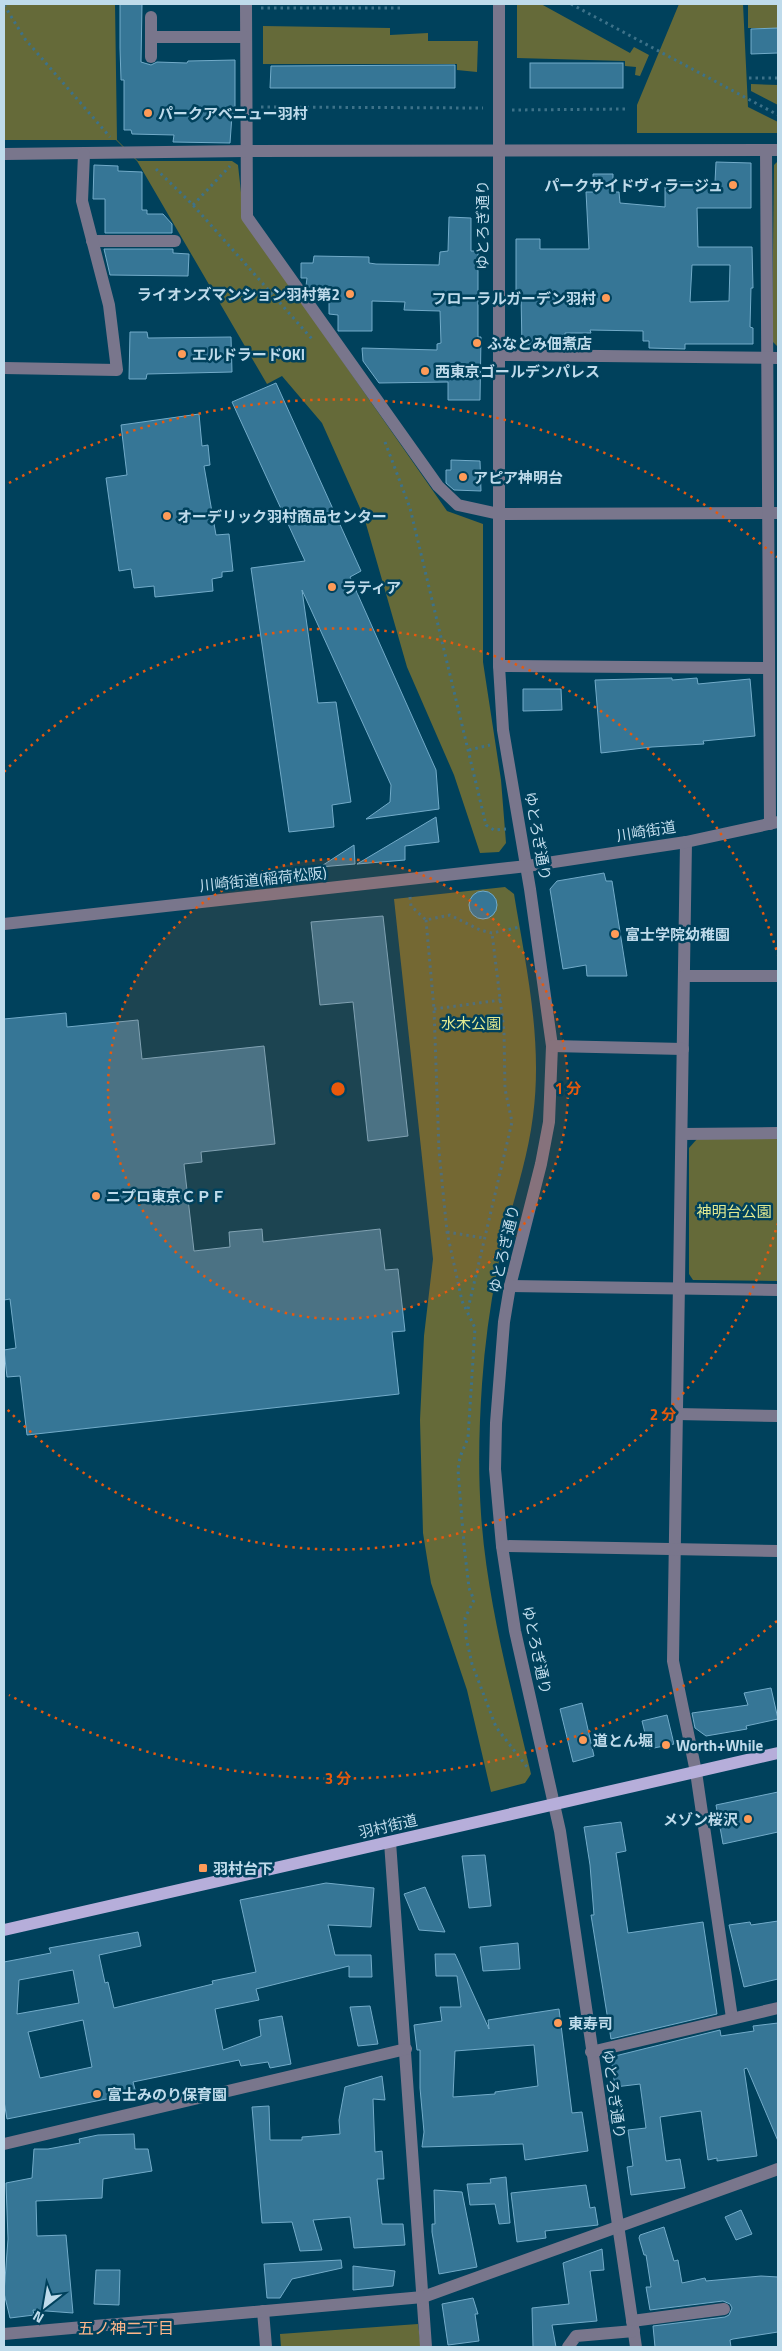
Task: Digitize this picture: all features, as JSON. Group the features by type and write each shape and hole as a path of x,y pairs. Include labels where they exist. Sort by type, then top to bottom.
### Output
{"main road":[{"name":"羽村街道","path":"4,1930 555,1806 778,1752"}],"street":[{"name":"ゆとろぎ通り","path":"499,4 499,666 503,730 527,866 552,1046 549,1122 541,1164 510,1286 504,1322 496,1423 496,1469 502,1546 515,1631 555,1806 636,2347"},
{"path":"250,6 246,37 247,217 438,486 458,505 499,514 773,514"},
{"path":"151,17 151,57"},
{"path":"151,37 246,37"},
{"path":"4,154 246,151 772,150 773,514 769,668 774,823"},
{"path":"4,368 117,370 109,305 82,201 84,154"},
{"path":"92,241 175,241"},
{"path":"499,356 773,358"},
{"path":"499,666 769,668"},
{"name":"川崎街道","path":"527,866 686,842 774,823"},
{"path":"686,842 673,1661 696,1772 732,2018"},
{"name":"川崎街道(稲荷松阪)","path":"4,924 527,866"},
{"path":"684,976 778,976"},
{"path":"552,1046 683,1049"},
{"path":"682,1134 778,1133"},
{"path":"510,1286 778,1290"},
{"path":"677,1414 778,1416"},
{"path":"502,1546 778,1551"},
{"path":"390,1842 426,2347"},
{"path":"591,2052 778,2008"},
{"path":"4,2144 406,2049"},
{"path":"4,2334 423,2297 778,2169"},
{"path":"568,2347 576,2336 724,2309"},
{"path":"263,2311 266,2347"}],"path":[{"path":"571,4 778,115"},
{"path":"4,5 25,39 113,141"},
{"path":"250,6 404,8"},
{"path":"748,78 778,78"},
{"path":"255,107 483,108"},
{"path":"512,110 625,110"},
{"path":"193,206 234,162"},
{"path":"154,167 193,206 315,342"},
{"path":"381,436 386,444 410,508 486,825 494,830 520,827"},
{"path":"469,750 495,744"},
{"path":"410,897 411,906 426,920 434,1009 438,1151 447,1232 462,1301 475,1328 468,1438 460,1457 458,1470 469,1588 474,1600 465,1618 466,1637 472,1664 484,1700 496,1727 527,1767"},
{"path":"426,920 450,915 492,934 522,927"},
{"path":"467,1310 471,1300 512,1122 504,1089 501,1000 492,934"},
{"path":"434,1009 501,1000"},
{"path":"447,1232 484,1238"}],"green space":[{"path":"4,4 115,4 117,140 138,161 232,161 238,165 244,220 447,511 483,524 483,662 501,780 506,843 499,852 480,853 454,775 407,667 364,517 322,423 282,376 267,384 137,161 116,140 4,140"},
{"path":"517,4 541,4 630,53 634,47 649,55 640,76 635,75 636,67 625,66 625,61 517,58"},
{"path":"679,4 743,4 748,107 778,122 778,133 637,133 637,105"},
{"path":"748,4 778,4 778,28 748,28"},
{"path":"263,26 390,28 390,35 428,33 428,41 478,41 477,72 457,70 457,64 263,64"},
{"path":"751,84 778,85 778,105 751,91"},
{"path":"778,161 778,347 772,341 774,165"},
{"name":"水木公園","path":"505,887 514,894 528,977 535,1032 536,1088 527,1152 504,1238 489,1320 481,1400 479,1482 484,1547 494,1612 531,1774 525,1783 491,1792 467,1690 431,1583 423,1533 420,1420 424,1336 433,1259 394,899"},
{"name":"神明台公園","path":"697,1139 778,1139 778,1281 693,1280 689,1274 689,1148"},
{"path":"418,2324 421,2347 281,2347 280,2334"}],"building":[{"path":"120,4 142,4 141,62 151,65 157,62 187,63 188,61 235,60 235,115 232,115 230,143 173,142 174,135 132,134 131,130 124,130 124,80 121,80"},
{"path":"778,28 778,53 751,54 751,29"},
{"path":"530,63 623,63 623,88 530,88"},
{"path":"455,65 455,88 270,88 271,66"},
{"path":"716,162 751,163 751,208 697,208 698,247 752,247 753,288 751,288 750,327 753,328 753,344 685,344 685,349 649,348 649,341 643,341 643,331 590,330 591,333 565,333 565,348 522,347 521,294 516,294 516,239 540,239 540,249 589,249 586,192 593,192 593,174 613,174 613,192 619,192 620,203 665,207 665,182 715,182","holes":["692,265 730,265 729,301 690,302"]},
{"path":"94,165 118,166 118,171 142,172 142,210 147,210 147,214 163,214 172,224 172,233 105,233 105,199 93,199"},
{"path":"449,217 471,218 471,251 478,251 478,337 481,337 480,400 448,400 448,382 379,383 363,361 362,348 437,350 437,344 441,343 440,311 404,310 405,302 372,301 372,331 338,331 338,315 329,314 329,292 310,292 306,286 307,278 301,278 301,263 313,263 314,256 369,257 369,263 376,264 439,265 440,252 448,251"},
{"path":"104,249 173,249 173,253 189,254 188,276 110,275"},
{"name":"エルドラードOKI","path":"130,332 147,332 148,338 231,337 232,372 147,374 146,379 129,379"},
{"path":"276,383 361,571 350,577 436,770 439,809 366,819 390,802 391,785 302,590 318,703 336,702 351,802 332,805 334,827 289,832 251,568 305,561 232,402"},
{"path":"199,414 202,446 208,445 210,465 204,466 216,535 229,534 233,571 222,572 222,577 212,579 213,591 155,597 154,586 134,588 131,569 119,571 106,478 127,475 121,425"},
{"name":"アピア神明台","path":"451,460 480,461 481,491 454,490 446,483 446,470 451,470"},
{"path":"672,678 672,680 697,678 698,684 750,679 755,736 703,741 704,744 652,747 601,753 595,680"},
{"path":"523,689 561,689 562,710 523,711"},
{"path":"436,817 439,842 405,846 405,860 357,864"},
{"path":"354,845 355,864 320,867"},
{"path":"604,873 606,881 612,881 627,976 587,976 586,965 563,969 550,889 557,881"},
{"path":"483,891 493,895 497,905 493,915 483,919 473,915 469,905 473,895"},
{"path":"383,916 408,1136 368,1141 353,1002 320,1005 311,922"},
{"name":"ニプロ東京ＣＰＦ","path":"66,1013 67,1027 138,1020 142,1059 264,1046 275,1144 201,1152 202,1162 184,1164 194,1251 230,1247 229,1232 262,1229 263,1242 380,1229 385,1270 398,1269 405,1331 392,1332 399,1394 27,1435 20,1376 7,1377 4,1350 16,1348 10,1299 4,1300 4,1019"},
{"path":"771,1688 778,1719 746,1726 747,1729 706,1736 695,1728 692,1713 748,1705 744,1693"},
{"path":"582,1703 594,1756 573,1762 560,1709"},
{"path":"667,1715 674,1744 649,1749 642,1721"},
{"name":"メゾン桜沢","path":"778,1792 778,1832 723,1844 716,1805"},
{"path":"621,1822 626,1851 616,1853 628,1933 703,1922 717,2014 611,2039 591,1915 594,1915 590,1865 584,1827"},
{"path":"485,1855 491,1906 469,1908 462,1856"},
{"path":"326,1883 374,1888 371,1927 328,1925 335,1955 371,1955 372,1977 349,1977 349,1966 256,1989 259,2000 215,2009 223,2050 261,2036 259,2020 282,2016 291,2064 270,2068 268,2062 241,2066 239,2060 133,2082 136,2093 7,2119 4,2101 4,1962 51,1953 49,1948 138,1932 141,1946 99,1955 105,1983 108,1982 114,2008 213,1984 212,1981 256,1972 240,1900","holes":["73,1970 79,2003 17,2014 19,1980","83,2020 92,2067 40,2078 28,2032"]},
{"path":"425,1887 445,1932 419,1930 404,1894"},
{"path":"778,1921 778,1979 744,1987 729,1925 750,1922 751,1925"},
{"path":"518,1943 520,1969 483,1971 480,1947"},
{"path":"435,1954 455,1954 489,2029 488,2020 559,2009 572,2113 582,2112 588,2151 525,2160 523,2144 422,2147 424,2132 420,2088 420,2050 417,2050 414,2025 442,2021 440,2007 461,2007 457,1976 436,1976","holes":["534,2045 538,2086 495,2092 495,2094 453,2097 455,2051"]},
{"path":"370,2006 378,2044 358,2046 350,2007"},
{"path":"778,2023 778,2141 747,2068 744,2069 757,2156 717,2161 717,2158 708,2160 701,2111 660,2117 666,2161 680,2159 685,2188 631,2195 627,2167 633,2166 628,2130 646,2128 640,2084 615,2087 611,2057 720,2030 721,2036 754,2031 753,2026"},
{"path":"382,2076 385,2100 373,2099 375,2152 382,2151 384,2179 377,2179 382,2224 403,2224 405,2245 354,2248 350,2217 313,2220 322,2250 300,2251 292,2222 262,2223 252,2107 269,2106 270,2140 302,2140 302,2137 340,2134 339,2120 345,2087"},
{"path":"134,2134 135,2149 148,2149 152,2171 103,2179 102,2198 36,2201 37,2236 66,2235 73,2313 33,2310 34,2315 10,2318 4,2293 8,2239 6,2183 32,2178 34,2149 48,2149 80,2143 79,2139 98,2135"},
{"path":"506,2177 510,2223 499,2224 495,2204 470,2205 467,2184 491,2183 490,2179"},
{"path":"586,2185 590,2208 595,2207 598,2225 545,2231 546,2238 517,2242 511,2193"},
{"path":"434,2190 462,2192 477,2267 439,2274 432,2232 432,2224 435,2224"},
{"path":"741,2210 752,2234 736,2240 725,2217"},
{"path":"664,2227 674,2261 678,2260 682,2283 705,2278 706,2281 761,2276 778,2277 778,2332 733,2339 730,2340 731,2347 655,2347 653,2326 725,2317 729,2315 732,2308 730,2304 723,2301 650,2310 646,2287 651,2287 646,2255 644,2255 639,2238 640,2235"},
{"path":"602,2249 604,2270 590,2271 597,2321 552,2325 556,2347 533,2347 532,2308 569,2304 563,2263"},
{"path":"341,2260 342,2268 292,2279 280,2298 267,2298 264,2264"},
{"path":"353,2266 395,2271 393,2286 353,2290"},
{"path":"96,2270 120,2270 119,2305 94,2304"},
{"path":"473,2298 478,2314 475,2314 479,2341 448,2345 442,2304"}],"place":[{"name":"パークアベニュー羽村","path":"148,113"},
{"name":"パークサイドヴィラージュ","path":"733,185"},
{"name":"ライオンズマンション羽村第2","path":"350,294"},
{"name":"フローラルガーデン羽村","path":"606,298"},
{"name":"ふなとみ佃煮店","path":"477,343"},
{"name":"エルドラードOKI","path":"182,354"},
{"name":"西東京ゴールデンパレス","path":"425,371"},
{"name":"アピア神明台","path":"463,477"},
{"name":"オーデリック羽村商品センター","path":"167,516"},
{"name":"ラティア","path":"332,587"},
{"name":"富士学院幼稚園","path":"615,934"},
{"name":"ニプロ東京ＣＰＦ","path":"96,1196"},
{"name":"道とん堀","path":"583,1740"},
{"name":"Worth+While","path":"666,1745"},
{"name":"メゾン桜沢","path":"748,1819"},
{"name":"羽村台下","path":"203,1868"},
{"name":"東寿司","path":"558,2023"},
{"name":"富士みのり保育園","path":"97,2094"}],"district":[{"name":"五ノ神二丁目","path":"126,2328"}]}
